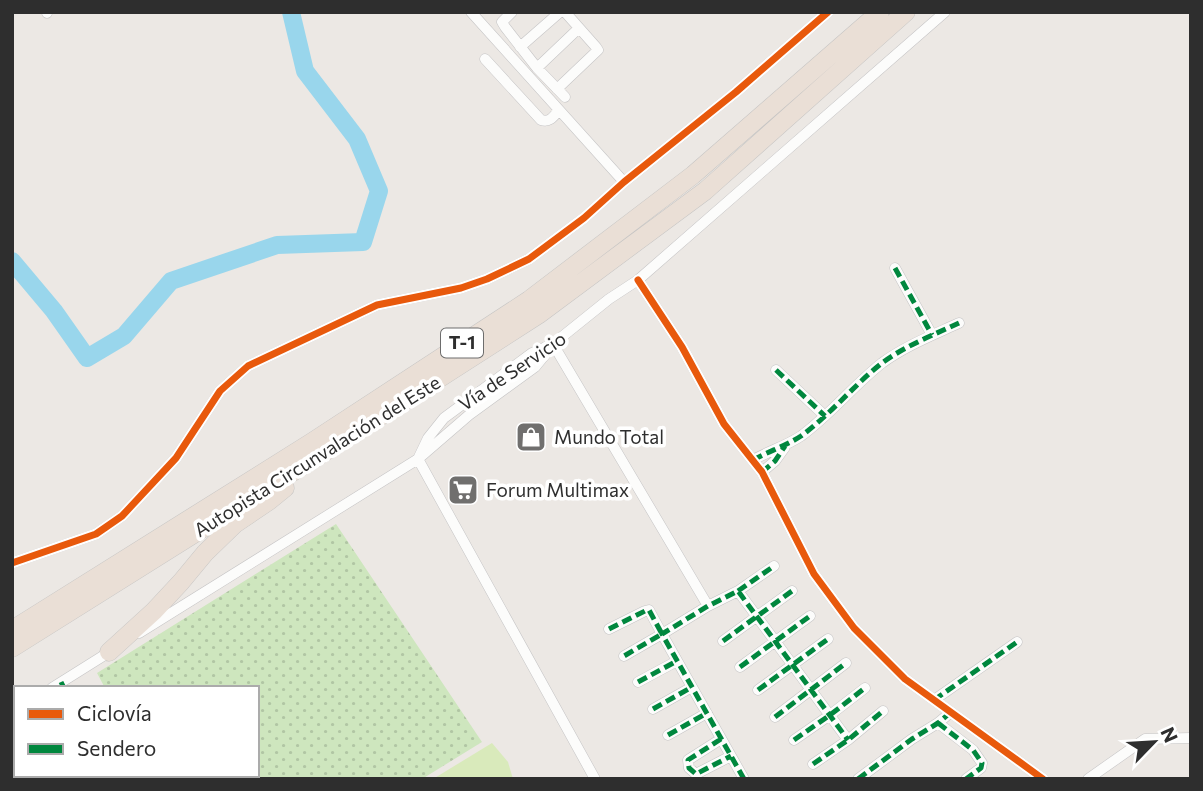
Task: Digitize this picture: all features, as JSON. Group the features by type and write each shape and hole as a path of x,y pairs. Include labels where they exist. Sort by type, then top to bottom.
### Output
{"highway":[{"name":"Autopista Circunvalación del Este","path":"12,630 312,442 528,300 693,175 880,12"},
{"name":"Autopista Circunvalación del Este","path":"12,648 538,315 705,191 906,12"},
{"path":"109,652 154,611 205,553 235,524 306,472 328,450"}],"street":[{"path":"471,12 624,182"},
{"path":"512,12 502,22 537,68 565,97"},
{"path":"520,47 563,12 596,47 595,54 557,89"},
{"path":"12,563 96,534 122,516 176,458 220,391 248,366 377,305 461,288 529,259 584,218 624,182 736,92 814,16 828,12"},
{"name":"Vía de Servicio","path":"59,686 109,652 418,460 429,438 444,418 532,353 553,344 638,280 945,12"},
{"path":"537,68 579,28"},
{"path":"485,59 541,120 550,120 559,110"},
{"path":"895,268 932,335"},
{"path":"638,280 682,347 724,424 762,472 814,574 854,628 905,679 1044,779"},
{"path":"754,460 785,446 811,428 899,352 959,323"},
{"path":"596,779 418,460 469,415 535,367 553,344 708,606"},
{"path":"776,370 825,416"},
{"path":"466,401 469,415"},
{"path":"762,472 775,461 785,446"},
{"path":"624,656 738,591 774,566"},
{"path":"738,591 848,740"},
{"path":"723,641 792,591"},
{"path":"609,629 649,610 744,779"},
{"path":"740,667 810,616"},
{"path":"758,690 828,639"},
{"path":"934,700 1017,642"},
{"path":"638,682 677,661"},
{"path":"775,717 846,663"},
{"path":"653,709 692,687"},
{"path":"794,740 865,688"},
{"path":"813,764 883,712"},
{"path":"858,779 951,712"},
{"path":"668,735 707,713"},
{"path":"938,723 973,750 982,762 981,768 966,779"},
{"path":"1088,779 1144,739 1191,738"},
{"path":"721,739 688,760 689,768 696,774 730,756"}],"green space":[{"path":"336,524 482,742 422,779 155,779 154,777 259,777 259,686 104,686 97,673"},
{"path":"492,743 508,762 513,779 433,779"}],"waterway":[{"path":"12,261 54,311 87,358 124,336 171,281 277,245 363,242 379,191 357,139 305,71 291,12"}],"marked path":[{"path":"895,268 932,335"},
{"path":"753,460 801,436 891,357 959,323"},
{"path":"776,370 825,416"},
{"path":"762,472 775,461 785,446"},
{"path":"738,591 774,566"},
{"path":"744,779 662,634 738,591 848,740"},
{"path":"723,641 792,591"},
{"path":"609,629 649,610 662,634 624,656"},
{"path":"740,667 810,616"},
{"path":"758,690 828,639"},
{"path":"934,700 1017,642"},
{"path":"638,682 677,661"},
{"path":"775,717 846,663"},
{"path":"61,682 63,686"},
{"path":"653,709 692,687"},
{"path":"794,740 865,688"},
{"path":"813,764 883,711"},
{"path":"858,779 951,712"},
{"path":"668,735 707,713"},
{"path":"938,723 973,750 982,763 981,768 966,779"},
{"path":"721,739 688,760 689,768 696,774 731,756"}],"cycle path":[{"path":"12,563 96,534 122,516 176,458 220,391 248,366 377,305 461,288 529,259 584,218 828,12"},
{"path":"638,280 682,347 724,424 762,472 814,574 854,628 905,679 1043,779"}],"place":[{"name":"Mundo Total","path":"531,437"},
{"name":"Forum Multimax","path":"463,490"}]}
